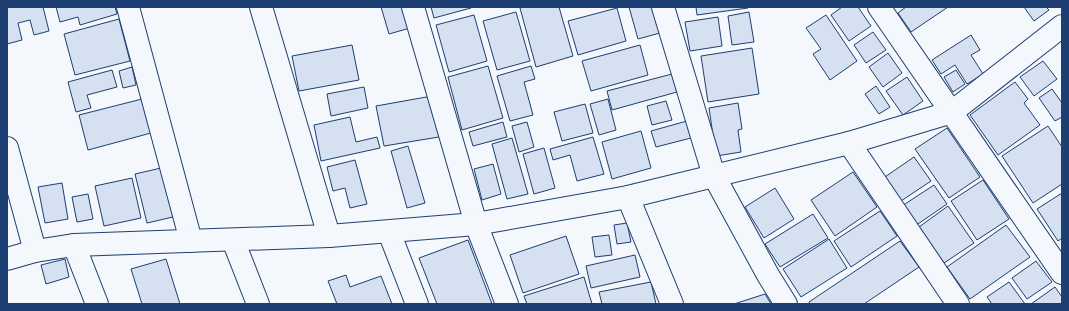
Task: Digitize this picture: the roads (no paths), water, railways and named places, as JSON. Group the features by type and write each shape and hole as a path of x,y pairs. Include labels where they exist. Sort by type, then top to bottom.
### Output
{"street":[{"path":"128,7 191,241"},
{"path":"261,7 329,236"},
{"path":"413,7 476,224 507,304"},
{"path":"662,7 714,176 768,275 786,304"},
{"path":"880,7 1062,273"},
{"path":"7,260 36,251 74,245 329,236 476,224 628,197 849,143 952,112 1062,26"},
{"path":"849,143 958,304"},
{"path":"7,148 36,251"},
{"path":"628,197 672,304"},
{"path":"389,232 417,304"},
{"path":"233,240 258,304"},
{"path":"74,245 97,304"}]}
